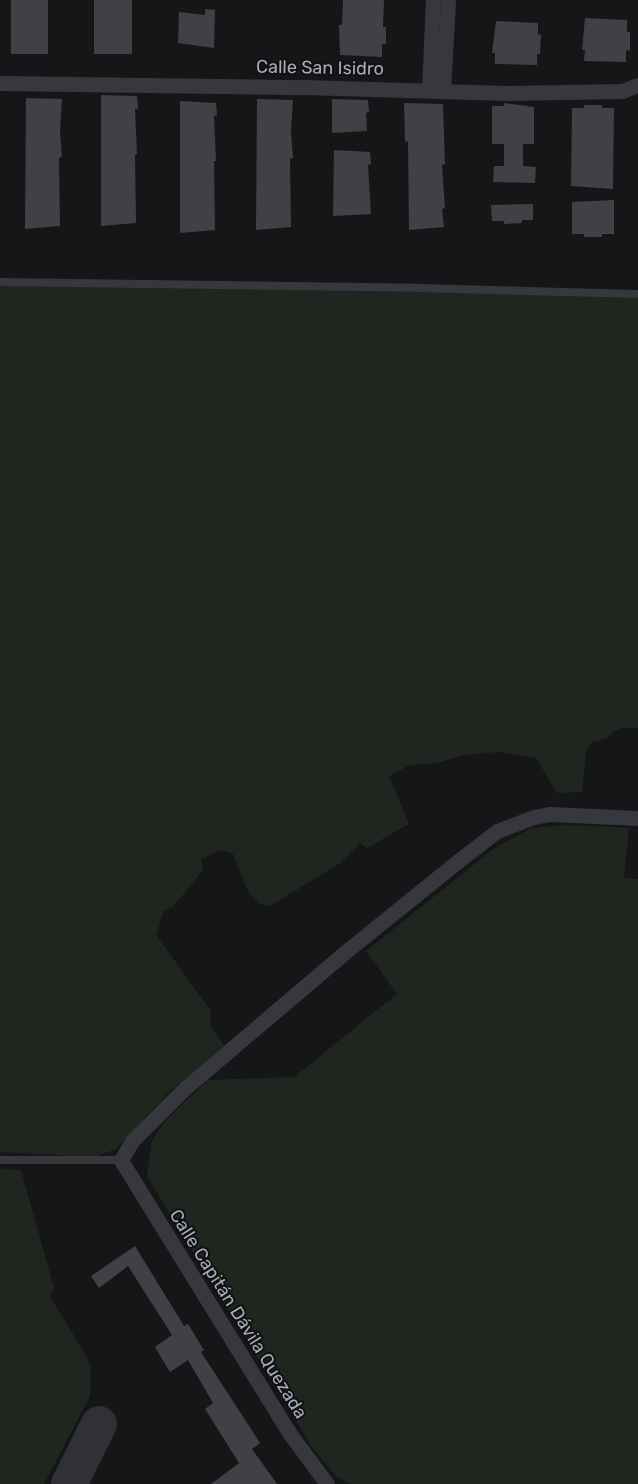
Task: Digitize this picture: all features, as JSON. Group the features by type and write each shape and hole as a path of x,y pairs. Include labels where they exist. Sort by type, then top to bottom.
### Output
{"street":[{"path":"436,90 440,1"},
{"name":"Calle San Isidro","path":"0,83 548,93 622,90 638,86"},
{"path":"121,1160 132,1141 185,1088 344,953 458,861 498,832 534,817 550,814 638,818"},
{"name":"Calle Capitán Dávila Quezada","path":"121,1160 290,1434 327,1484"}],"lane":[{"path":"0,282 419,288 638,294"},
{"path":"0,1160 121,1160"}],"shaded area":[{"path":"0,282 638,295 638,728 622,728 611,733 606,739 592,742 586,752 582,792 557,793 536,758 499,752 463,755 437,763 410,765 389,776 409,824 367,848 360,843 339,864 270,906 260,904 249,894 233,854 221,850 201,859 203,870 173,907 164,910 156,935 211,1011 210,1024 224,1046 170,1091 116,1149 95,1157 0,1152"},
{"path":"566,825 629,828 624,878 638,879 638,1484 351,1484 337,1477 313,1449 147,1176 152,1140 167,1119 208,1080 294,1077 397,994 366,951 492,850 531,828"},
{"path":"0,1169 21,1170 54,1288 50,1297 86,1355 91,1369 90,1396 44,1484 0,1484"}],"building":[{"path":"11,0 48,0 48,54 11,54"},
{"path":"94,0 132,0 132,54 94,54"},
{"path":"343,0 384,0 383,27 386,27 386,44 382,44 382,57 340,55 339,25 342,25"},
{"path":"205,9 215,10 214,48 178,43 179,12 205,15"},
{"path":"585,18 627,20 627,32 630,32 630,51 626,50 626,62 584,61 585,50 582,50"},
{"path":"496,21 538,23 538,34 541,35 540,54 537,54 537,65 495,64 495,53 492,53"},
{"path":"101,95 137,96 138,109 135,109 137,154 135,155 136,223 101,226"},
{"path":"26,98 62,99 60,130 62,157 59,158 60,226 25,229"},
{"path":"257,99 293,100 291,131 293,158 290,159 291,227 256,230"},
{"path":"332,99 368,100 369,112 366,113 367,131 332,133"},
{"path":"180,101 216,103 217,115 214,116 216,161 214,161 215,230 180,233"},
{"path":"404,103 443,104 445,164 442,165 445,208 442,209 444,227 409,230 408,141 405,142"},
{"path":"504,103 534,107 534,144 523,144 523,166 536,167 535,183 493,182 494,166 504,166 504,144 492,144 492,106 504,106"},
{"path":"584,105 602,105 602,108 614,108 613,189 571,186 572,108 584,108"},
{"path":"334,150 370,152 371,164 368,165 371,214 333,216"},
{"path":"614,200 614,234 602,234 602,237 584,237 584,234 572,234 572,202"},
{"path":"533,204 533,220 522,220 522,223 504,224 504,221 492,221 491,205"},
{"path":"135,1246 184,1326 188,1324 204,1350 201,1352 260,1443 252,1449 277,1484 211,1484 239,1463 205,1409 213,1403 188,1360 170,1372 155,1347 172,1335 128,1266 99,1288 91,1276"}],"taxiway":[{"path":"69,1484 99,1424"}]}
